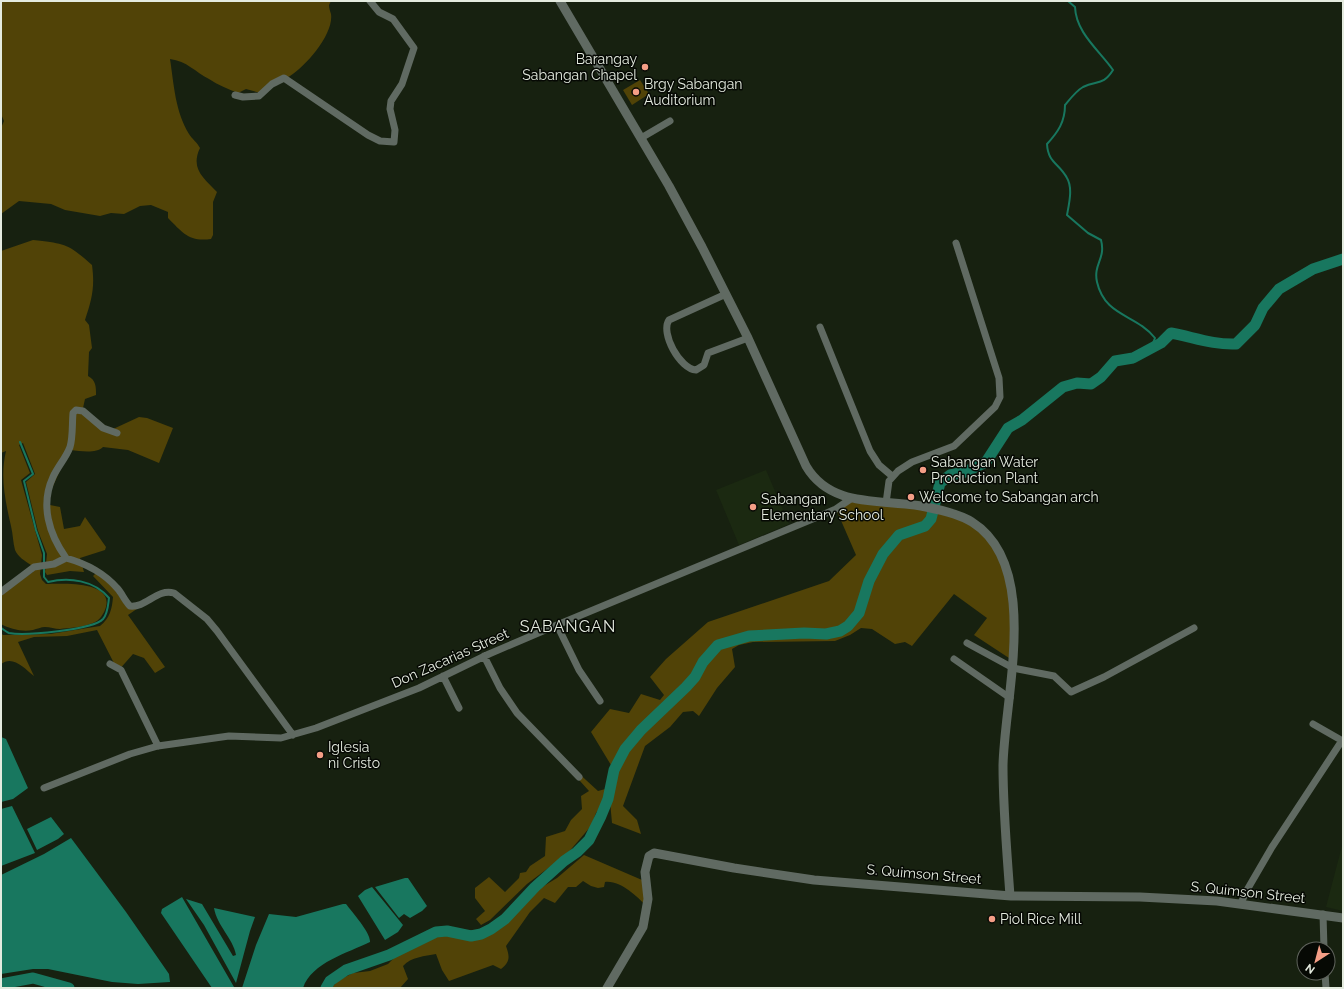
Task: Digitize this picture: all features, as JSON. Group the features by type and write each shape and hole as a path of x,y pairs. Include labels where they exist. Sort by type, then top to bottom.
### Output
{"street":[{"path":"235,95 243,97 259,96 278,79 284,78 368,135 380,141 394,142 395,130 391,101 402,84 414,48 393,19 379,12 370,1"},
{"path":"560,1 669,186 726,294 810,471 818,482 827,489 852,498 930,508 961,516 974,522 992,539 1002,558 1009,577 1012,595 1013,668 1003,766 1010,896"},
{"path":"641,138 670,121"},
{"path":"886,503 888,486 892,476 912,462 954,446 995,407 1000,397 999,378 956,244"},
{"path":"726,294 669,320 666,324 667,333 676,353 686,366 696,370 704,365 708,353 748,338"},
{"path":"820,327 870,452 879,465 892,476"},
{"path":"117,433 103,428 83,411 78,409 74,411 70,446 52,478 47,502 47,516 57,544 66,558 82,564 107,578 118,588 130,606 134,606 168,591 174,593 187,602 217,632 293,735"},
{"name":"Don Zacarias Street","path":"44,788 130,754 158,746 229,736 277,738 293,735 399,696 484,656 836,509 852,498"},
{"path":"1,592 29,570 38,566 54,564 66,558"},
{"path":"557,625 579,670 600,701"},
{"path":"967,643 1013,668 1054,676 1062,682 1067,691 1072,692 1104,677 1194,628"},
{"path":"484,656 500,688 516,713 579,777"},
{"path":"954,659 1010,698"},
{"path":"110,664 121,670 158,746"},
{"path":"443,676 458,708"},
{"path":"1241,903 1246,890 1272,847 1341,742 1341,740 1313,724"},
{"name":"S. Quimson Street","path":"607,988 643,927 648,899 646,864 649,856 654,853 734,868 814,880 1010,896 1140,897 1241,903 1343,918"},
{"path":"1323,914 1324,941"}],"shaded area":[{"path":"1,1 331,1 329,8 331,22 324,40 304,65 290,76 260,93 246,89 238,93 216,83 186,64 170,59 176,98 184,125 200,148 197,155 197,162 200,173 217,192 213,202 213,235 211,239 203,240 192,238 182,232 168,218 168,212 151,205 140,206 124,214 111,213 100,216 65,210 51,204 19,201 1,214 1,128 4,121 1,114"},
{"name":"Brgy Sabangan Auditorium","path":"640,80 649,94 632,105 623,90"},
{"path":"33,240 53,242 71,248 92,265 92,293 85,320 89,325 92,348 89,352 88,376 94,382 96,387 96,395 85,399 83,408 111,430 139,417 147,418 173,428 159,463 128,450 103,447 96,451 71,450 66,457 45,504 60,507 64,529 80,526 85,517 106,547 105,550 80,558 84,572 70,571 47,575 45,572 47,554 38,531 26,482 35,474 23,443 19,445 30,473 21,480 42,555 40,574 42,580 46,584 84,585 102,592 106,598 106,607 104,612 99,619 93,623 68,628 58,629 45,627 25,631 12,629 1,624 1,595 33,572 31,565 20,557 15,550 3,479 6,451 1,453 1,251"},
{"name":"Sabangan Elementary School","path":"766,470 789,524 739,545 716,490"},
{"path":"856,497 927,506 988,532 1010,587 1012,660 974,635 987,618 954,594 912,646 905,642 895,644 872,629 861,628 850,635 835,641 753,642 739,645 732,649 735,667 717,688 699,716 693,711 683,712 670,727 645,746 623,806 637,820 641,834 612,823 609,790 605,801 596,813 591,826 567,854 527,884 490,920 481,925 476,919 485,911 475,898 475,888 489,877 505,892 519,878 520,873 526,872 530,866 545,856 546,837 565,831 571,820 582,809 581,796 589,791 571,771 574,769 598,791 609,788 614,770 591,732 610,709 629,713 641,694 660,700 664,695 650,677 666,659 708,622 829,581 856,555 836,509"},
{"path":"96,573 113,587 125,605 144,604 128,615 165,667 155,673 144,658 133,654 118,671 97,630 67,636 34,637 18,642 34,676 22,666 14,662 10,661 1,664 1,633 3,635 50,634 100,626 110,613 113,597 93,576"},
{"path":"1343,842 1343,911 1326,907"},
{"path":"584,855 649,883 647,907 622,886 611,882 605,882 604,887 598,888 583,881 576,887 568,887 555,903 544,898 530,912 506,946 508,962 501,969 493,965 449,981 442,970 436,954 423,956 406,963 403,966 408,979 400,988 331,988 339,980 353,973 370,971 388,964 397,955 412,948 435,932 470,939 483,937 495,931 509,922 529,895 557,878"}],"water":[{"path":"1,737 6,739 28,788 13,799 1,802"},
{"path":"12,806 35,853 1,866 1,809"},
{"path":"51,817 64,834 58,839 37,850 27,829"},
{"path":"71,838 126,912 169,974 170,982 138,984 112,982 48,969 33,969 1,974 1,875 44,854"},
{"path":"408,878 427,906 422,911 410,918 404,914 399,918 375,887"},
{"path":"372,887 403,925 398,932 385,940 358,896 365,890"},
{"path":"182,897 234,988 212,988 161,913 162,909"},
{"path":"186,899 202,904 233,956 236,955 232,943 218,921 214,908 255,917 236,983 204,925"},
{"path":"346,904 361,923 368,933 370,942 322,965 314,971 303,988 242,988 256,945 269,914 296,917"}],"waterway":[{"path":"1068,1 1075,7 1079,25 1089,41 1113,70 1103,81 1080,89 1065,105 1064,117 1058,131 1047,144 1049,155 1064,173 1069,182 1070,196 1067,215 1088,233 1101,240 1102,252 1096,276 1101,293 1114,309 1139,324 1155,338 1151,348"},
{"path":"326,988 330,981 346,970 389,955 436,932 447,931 471,936 481,934 505,919 535,887 589,840 608,799 614,770 625,749 641,730 695,677 703,662 718,645 749,636 804,633 826,634 840,631 848,626 859,613 869,581 883,554 899,535 925,526 931,519 940,483 950,475 965,472 986,462 1008,428 1022,420 1063,387 1077,383 1091,384 1101,377 1115,361 1133,358 1161,343 1171,333 1211,342 1236,344 1255,325 1263,308 1279,289 1313,269 1343,259"},
{"path":"1,628 9,633 29,634 73,629 97,623 105,617 109,598 96,587 81,581 64,580 48,582 44,577 44,553 36,530 24,481 33,474 20,442"},
{"path":"1,984 33,978 69,988"}],"place":[{"name":"Barangay Sabangan Chapel","path":"645,67"},
{"name":"Brgy Sabangan Auditorium","path":"636,92"},
{"name":"Sabangan Water Production Plant","path":"923,470"},
{"name":"Welcome to Sabangan arch","path":"911,497"},
{"name":"Sabangan Elementary School","path":"753,507"},
{"name":"Iglesia ni Cristo","path":"320,755"},
{"name":"Piol Rice Mill","path":"992,919"}],"district":[{"name":"SABANGAN","path":"568,626"}]}
